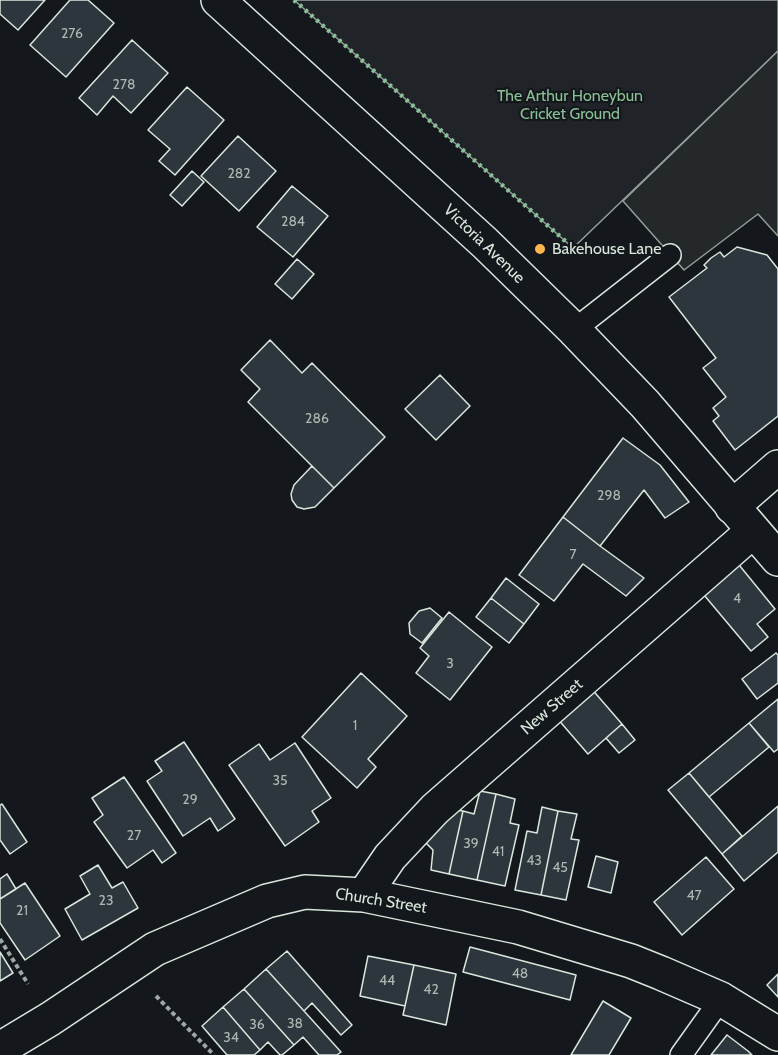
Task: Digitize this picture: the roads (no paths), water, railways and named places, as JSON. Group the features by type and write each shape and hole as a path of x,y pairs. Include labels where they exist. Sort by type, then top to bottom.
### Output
{"street":[{"name":"Victoria Avenue","path":"218,0 485,243 574,330 645,404 778,560"},
{"path":"742,519 778,468"},
{"name":"New Street","path":"364,895 390,857 435,810 742,519"},
{"name":"Church Street","path":"0,1048 50,1019 155,949 267,901 305,892 364,895 518,927 631,961 721,999 778,1034"}],"lane":[{"path":"574,330 670,255"},
{"path":"681,1055 721,999"}],"place":[{"name":"Bakehouse Lane","path":"540,249"}],"park label":[{"name":"The Arthur Honeybun Cricket Ground","path":"570,105"}]}
